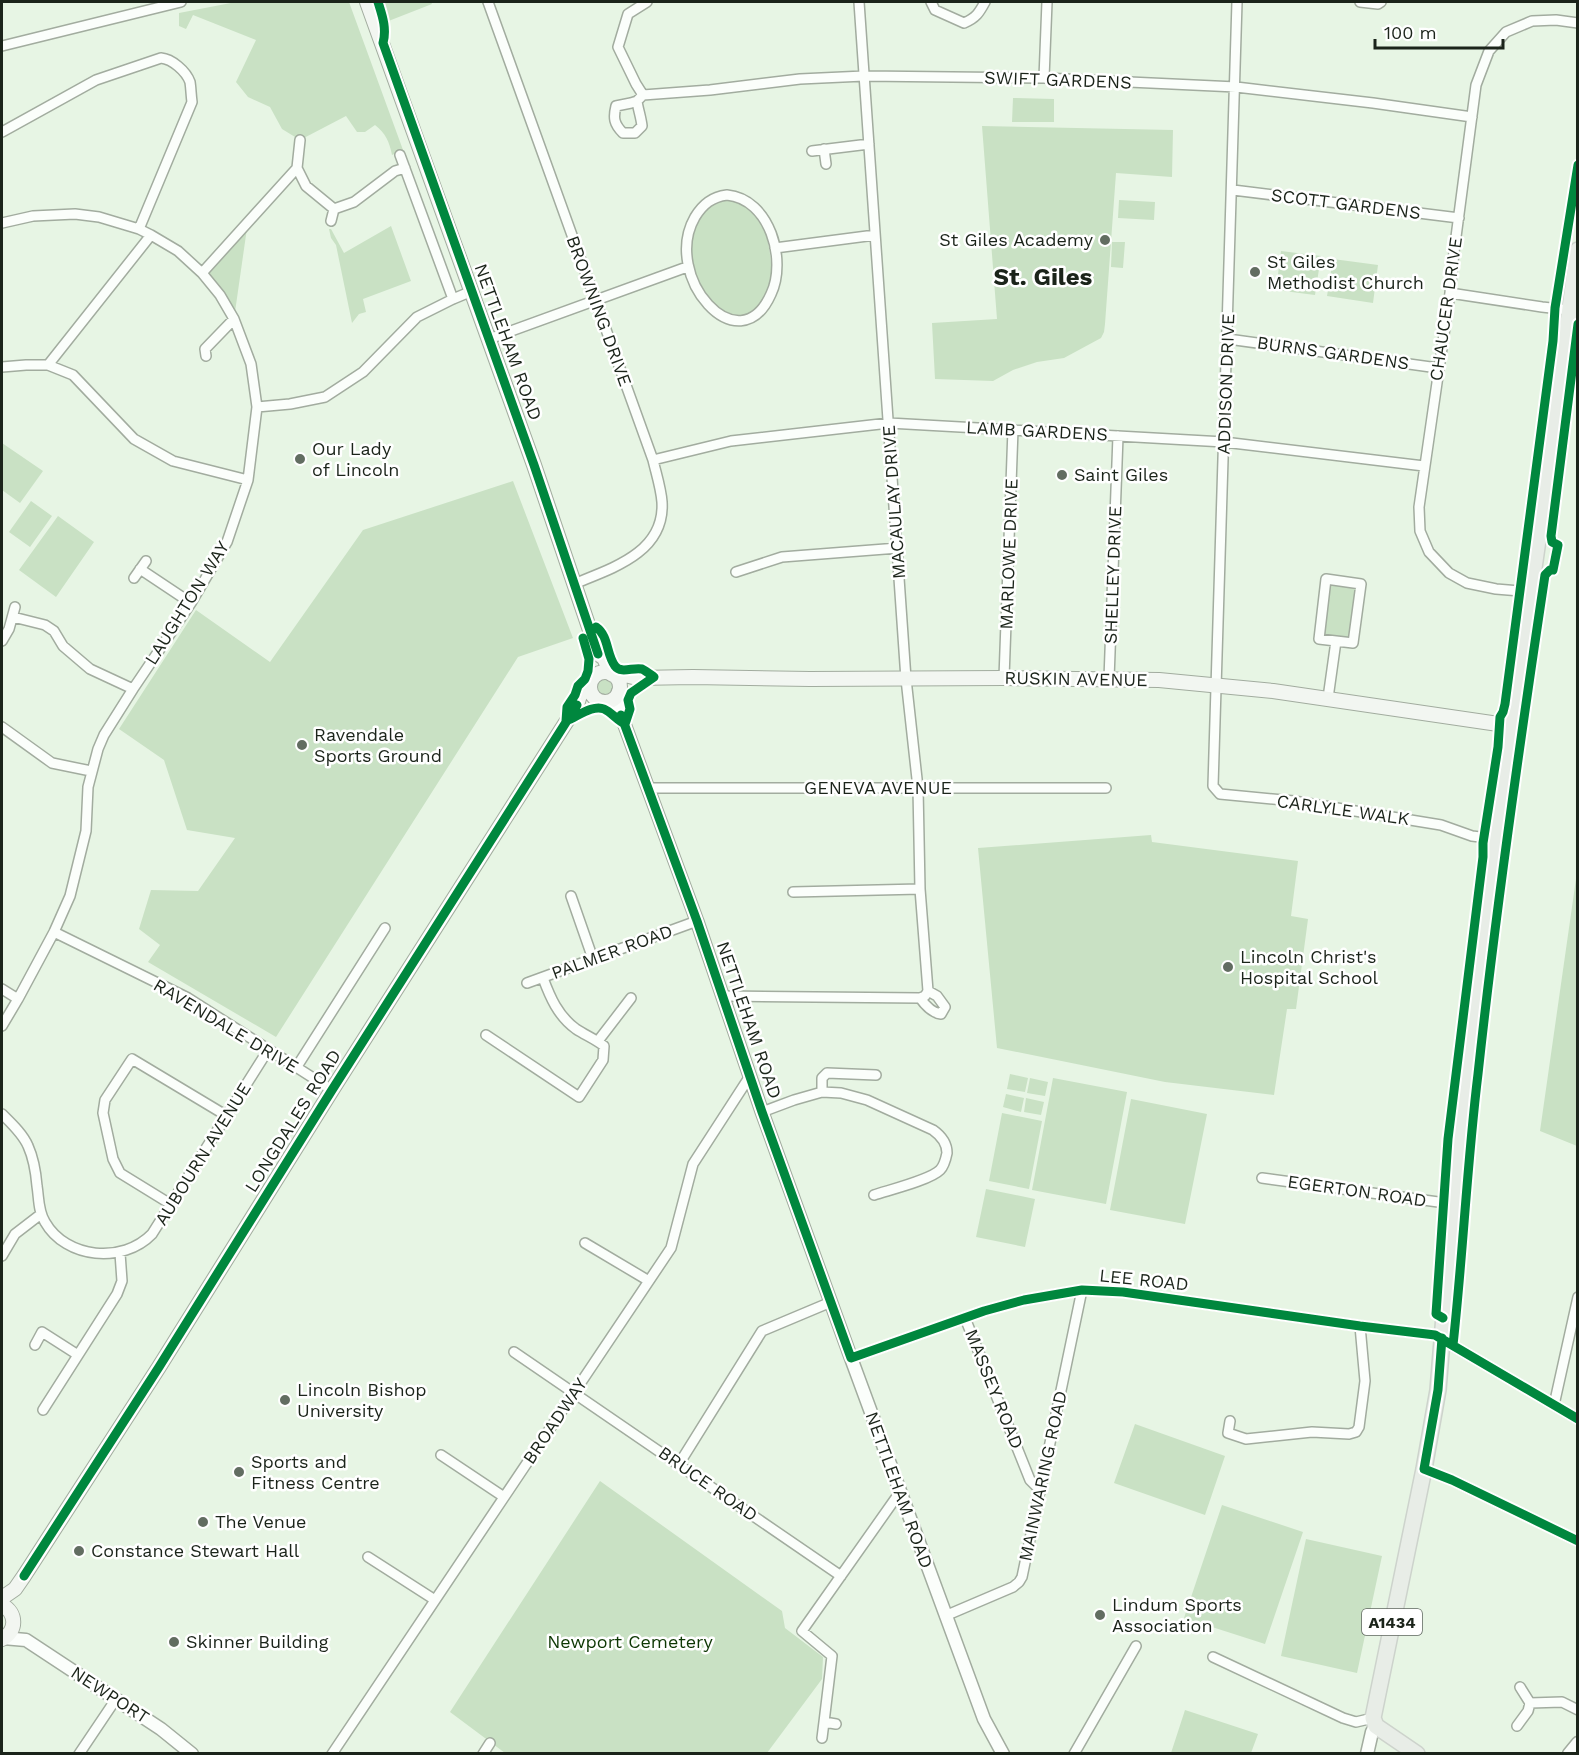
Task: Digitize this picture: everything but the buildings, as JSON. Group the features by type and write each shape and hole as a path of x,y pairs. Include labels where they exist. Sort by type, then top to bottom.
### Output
{"main road":[{"name":"NETTLEHAM ROAD","path":"367,2 576,584 598,654 604,658 612,674"},
{"name":"A1434","path":"1375,1722 1438,1390 1453,1204 1471,1030 1578,250"},
{"name":"NETTLEHAM ROAD","path":"592,682 598,654"},
{"path":"601,701 592,694 592,682 602,672 612,674 619,683 618,691"},
{"name":"RUSKIN AVENUE","path":"612,674 637,678 1159,680 1328,698 1512,726"},
{"path":"577,705 612,699 618,691 637,678"},
{"name":"LONGDALES ROAD","path":"2,1598 15,1589 159,1367 577,705 580,695 592,682"},
{"name":"LONGDALES ROAD","path":"8,1613 15,1598 15,1589"},
{"path":"2,1638 9,1633 8,1613"},
{"path":"1375,1722 1417,1754"}],"street":[{"path":"2,46 161,4 181,2"},
{"name":"BROWNING DRIVE","path":"488,2 653,460 662,502 657,528 645,546 627,562 576,584"},
{"name":"SWIFT GARDENS","path":"647,2 628,14 618,47 636,84 640,98 800,79 864,76 1044,78 1236,87 1472,117"},
{"name":"MACAULAY DRIVE","path":"859,2 906,679 918,788 920,889 928,991"},
{"path":"931,2 935,10 964,23 979,14 985,2"},
{"path":"1044,78 1047,2"},
{"name":"ADDISON DRIVE","path":"1213,766 1233,190 1237,2"},
{"path":"1360,2 1378,4 1381,2"},
{"name":"CHAUCER DRIVE","path":"1531,592 1496,589 1467,583 1449,573 1429,552 1420,531 1419,507 1450,293 1476,85 1489,51 1506,32 1532,21 1556,20 1578,23"},
{"path":"2,132 96,80 160,58 165,58 180,68 189,80 192,102 139,229"},
{"path":"300,140 297,168 306,186 334,210"},
{"path":"812,151 868,144"},
{"path":"824,149 826,164"},
{"path":"400,155 453,299"},
{"path":"202,273 297,168"},
{"path":"334,210 354,202 395,171 405,168"},
{"name":"SCOTT GARDENS","path":"1233,190 1459,218"},
{"path":"719,196 738,196 747,201 764,219 771,232 775,248 777,276 771,295 758,313 747,320 732,321 721,316 700,294 687,267 687,241 691,223 700,209 719,196"},
{"path":"331,221 334,210"},
{"name":"LAUGHTON WAY","path":"2,223 33,216 75,214 99,217 139,229 177,251 202,273 220,295 234,319 251,364 257,407 248,480 227,542 191,603 104,735 91,771 86,831 70,896 54,932 2,1026"},
{"path":"48,365 151,235"},
{"path":"775,248 875,236"},
{"path":"489,339 687,267"},
{"path":"257,407 290,404 325,397 363,372 417,317 472,291"},
{"path":"1450,293 1542,308 1569,310"},
{"path":"203,351 234,319"},
{"name":"BURNS GARDENS","path":"1228,339 1438,368"},
{"path":"2,367 48,365 73,375 134,439 173,460 248,480"},
{"name":"LAMB GARDENS","path":"653,460 731,441 889,423 1224,442 1424,466"},
{"name":"MARLOWE DRIVE","path":"1004,678 1013,429"},
{"name":"SHELLEY DRIVE","path":"1109,679 1118,436"},
{"path":"736,572 782,557 898,548"},
{"path":"134,578 143,565 191,603"},
{"path":"1326,579 1361,584 1353,643 1336,641 1319,639 1326,579"},
{"path":"2,641 9,629 14,612 54,631 63,646 90,669 133,689"},
{"path":"1328,698 1336,641"},
{"name":"NETTLEHAM ROAD","path":"618,691 621,715 697,921 762,1112 851,1358 984,1719 1003,1754"},
{"path":"601,701 621,715"},
{"path":"2,727 52,763 91,771"},
{"name":"CARLYLE WALK","path":"1213,766 1213,786 1220,794 1294,801 1441,825 1472,836 1496,838"},
{"name":"GENEVA AVENUE","path":"649,788 1106,788"},
{"path":"793,892 920,889"},
{"path":"571,896 593,959"},
{"name":"PALMER ROAD","path":"527,984 697,921"},
{"path":"296,1068 385,928"},
{"name":"RAVENDALE DRIVE","path":"54,932 188,998 332,1090"},
{"path":"486,1035 579,1097 603,1060 604,1046 575,1028 561,1015 549,995 543,978"},
{"path":"2,990 18,999"},
{"path":"723,996 920,998 928,991 944,1002 945,1007 941,1014 936,1013 920,998"},
{"path":"598,1041 631,998"},
{"name":"AUBOURN AVENUE","path":"120,1253 150,1237 268,1050"},
{"path":"172,1205 117,1170 103,1113 105,1100 132,1059 227,1116"},
{"path":"822,1092 822,1078 827,1073 876,1075"},
{"name":"BROADWAY","path":"332,1754 671,1248 693,1164 750,1076"},
{"path":"762,1112 822,1092 841,1093 867,1100 939,1134 947,1150 946,1159 941,1168 933,1175 882,1187 874,1195"},
{"path":"2,1114 28,1146 37,1180 41,1214 53,1233 74,1247 100,1254 120,1253 122,1281 117,1294 43,1410"},
{"name":"EGERTON ROAD","path":"1262,1178 1453,1204"},
{"path":"2,1256 15,1234 41,1214"},
{"path":"585,1243 649,1281"},
{"name":"LEE ROAD","path":"851,1358 1024,1300 1082,1290 1143,1294 1435,1335 1578,1419"},
{"name":"MAINWARING ROAD","path":"945,1616 1013,1587 1019,1582 1041,1491 1082,1290"},
{"path":"1554,1405 1578,1297"},
{"path":"679,1464 762,1331 831,1302"},
{"name":"MASSEY ROAD","path":"965,1318 1030,1480 1041,1491"},
{"path":"1230,1421 1228,1433 1246,1439 1312,1432 1349,1434 1356,1432 1359,1427 1365,1381 1360,1326"},
{"path":"35,1345 42,1332 78,1355"},
{"name":"BRUCE ROAD","path":"514,1352 841,1576"},
{"path":"441,1455 504,1497"},
{"path":"1424,1469 1452,1480 1578,1541"},
{"path":"822,1738 832,1656 802,1631 900,1492"},
{"path":"368,1557 435,1600"},
{"name":"NEWPORT","path":"8,1613 26,1641"},
{"name":"NEWPORT","path":"2,1638 26,1641 161,1729 192,1754"},
{"path":"1074,1754 1136,1646"},
{"path":"1213,1657 1343,1718 1356,1722 1375,1722 1367,1754"},
{"path":"1517,1726 1528,1711 1530,1703 1520,1687"},
{"path":"79,1754 116,1700"},
{"path":"1530,1703 1562,1702 1578,1710"},
{"path":"824,1722 836,1724"},
{"path":"483,1754 490,1743"},
{"path":"1569,1754 1578,1743"}],"green space":[{"path":"236,2 349,2 403,150 392,155 386,138 375,125 365,132 357,132 346,116 300,140 282,129 270,107 248,97 236,82 256,40 193,15 186,29 179,26 179,13"},
{"path":"380,2 431,2 432,4 386,22"},
{"path":"1013,98 1054,99 1054,122 1012,122"},
{"name":"St Giles Academy","path":"982,126 1173,130 1172,177 1116,173 1105,324 1101,338 1064,358 1037,362 1013,370 993,381 935,379 932,323 997,319"},
{"path":"725,200 746,207 754,214 765,231 768,241 771,264 770,281 758,306 746,315 733,315 713,303 699,284 692,261 692,240 701,212"},
{"path":"1119,200 1155,202 1154,220 1118,218"},
{"path":"248,221 234,319 202,273"},
{"path":"391,226 411,281 363,299 366,312 359,314 352,323 336,245 329,229 344,253"},
{"path":"1112,242 1125,242 1123,268 1111,267"},
{"path":"1281,251 1321,256 1315,295 1276,290"},
{"path":"1333,259 1378,265 1373,303 1327,296"},
{"path":"2,443 43,471 20,503 2,490"},
{"name":"Ravendale Sports Ground","path":"513,481 573,638 518,657 276,1037 148,962 160,945 139,929 151,890 198,891 235,838 187,830 164,760 119,729 196,610 270,662 363,530"},
{"path":"31,501 52,516 30,547 9,532"},
{"path":"58,516 94,542 56,597 19,570"},
{"path":"1326,579 1361,584 1353,643 1319,639"},
{"path":"605,676 612,679 615,686 612,693 605,696 598,693 595,686 598,679"},
{"name":"Lincoln Christ's Hospital School","path":"1151,835 1152,842 1298,861 1291,916 1308,919 1296,1009 1287,1009 1274,1095 1165,1082 997,1048 978,848"},
{"path":"1577,872 1577,1146 1540,1131"},
{"path":"1010,1074 1028,1078 1025,1092 1007,1089"},
{"path":"1030,1078 1048,1082 1045,1096 1027,1093"},
{"path":"1053,1078 1127,1092 1106,1204 1032,1190"},
{"path":"1006,1094 1024,1098 1021,1112 1003,1107"},
{"path":"1026,1098 1044,1102 1041,1115 1024,1112"},
{"path":"1131,1099 1207,1114 1185,1224 1110,1210"},
{"path":"1002,1113 1042,1121 1029,1189 989,1181"},
{"path":"986,1189 1035,1199 1025,1247 976,1237"},
{"path":"1135,1424 1225,1456 1205,1515 1114,1483"},
{"name":"Newport Cemetery","path":"600,1481 782,1611 785,1628 823,1657 822,1679 767,1753 505,1753 450,1712"},
{"path":"1222,1505 1303,1532 1265,1644 1184,1618"},
{"path":"1306,1539 1382,1556 1357,1673 1281,1656"},
{"path":"1185,1710 1258,1734 1251,1753 1171,1753"}],"cycle path":[{"path":"378,2 384,27 383,43 534,465 598,654"},
{"path":"1443,1318 1436,1314 1448,1139 1483,843 1498,747 1500,717 1505,704 1553,341 1555,308 1578,165"},
{"path":"1453,1345 1474,1108 1493,949 1545,575 1553,570 1558,545 1552,542 1551,536 1578,324"},
{"path":"596,627 603,635 615,666 620,670 642,669 654,677 631,693 628,700 630,709 625,724"},
{"path":"583,638 589,659 588,671 567,707 566,721 600,708 607,710 625,724"},
{"path":"24,1576 159,1367 577,705"},
{"path":"621,715 697,921 762,1112 851,1358 984,1311 1024,1300 1082,1290 1123,1292 1435,1335 1578,1419"},
{"path":"1442,1338 1438,1390 1424,1469 1452,1480 1578,1541"}],"place":[{"name":"St Giles Academy","path":"1105,240"},
{"name":"St Giles Methodist Church","path":"1255,272"},
{"name":"Our Lady of Lincoln","path":"300,459"},
{"name":"Saint Giles","path":"1062,475"},
{"name":"Ravendale Sports Ground","path":"302,745"},
{"name":"Lincoln Christ's Hospital School","path":"1228,967"},
{"name":"Lincoln Bishop University","path":"285,1400"},
{"name":"Sports and Fitness Centre","path":"239,1472"},
{"name":"The Venue","path":"203,1522"},
{"name":"Constance Stewart Hall","path":"79,1551"},
{"name":"Lindum Sports Association","path":"1100,1615"},
{"name":"Skinner Building","path":"174,1642"}],"district":[{"name":"St. Giles","path":"1043,277"}]}
